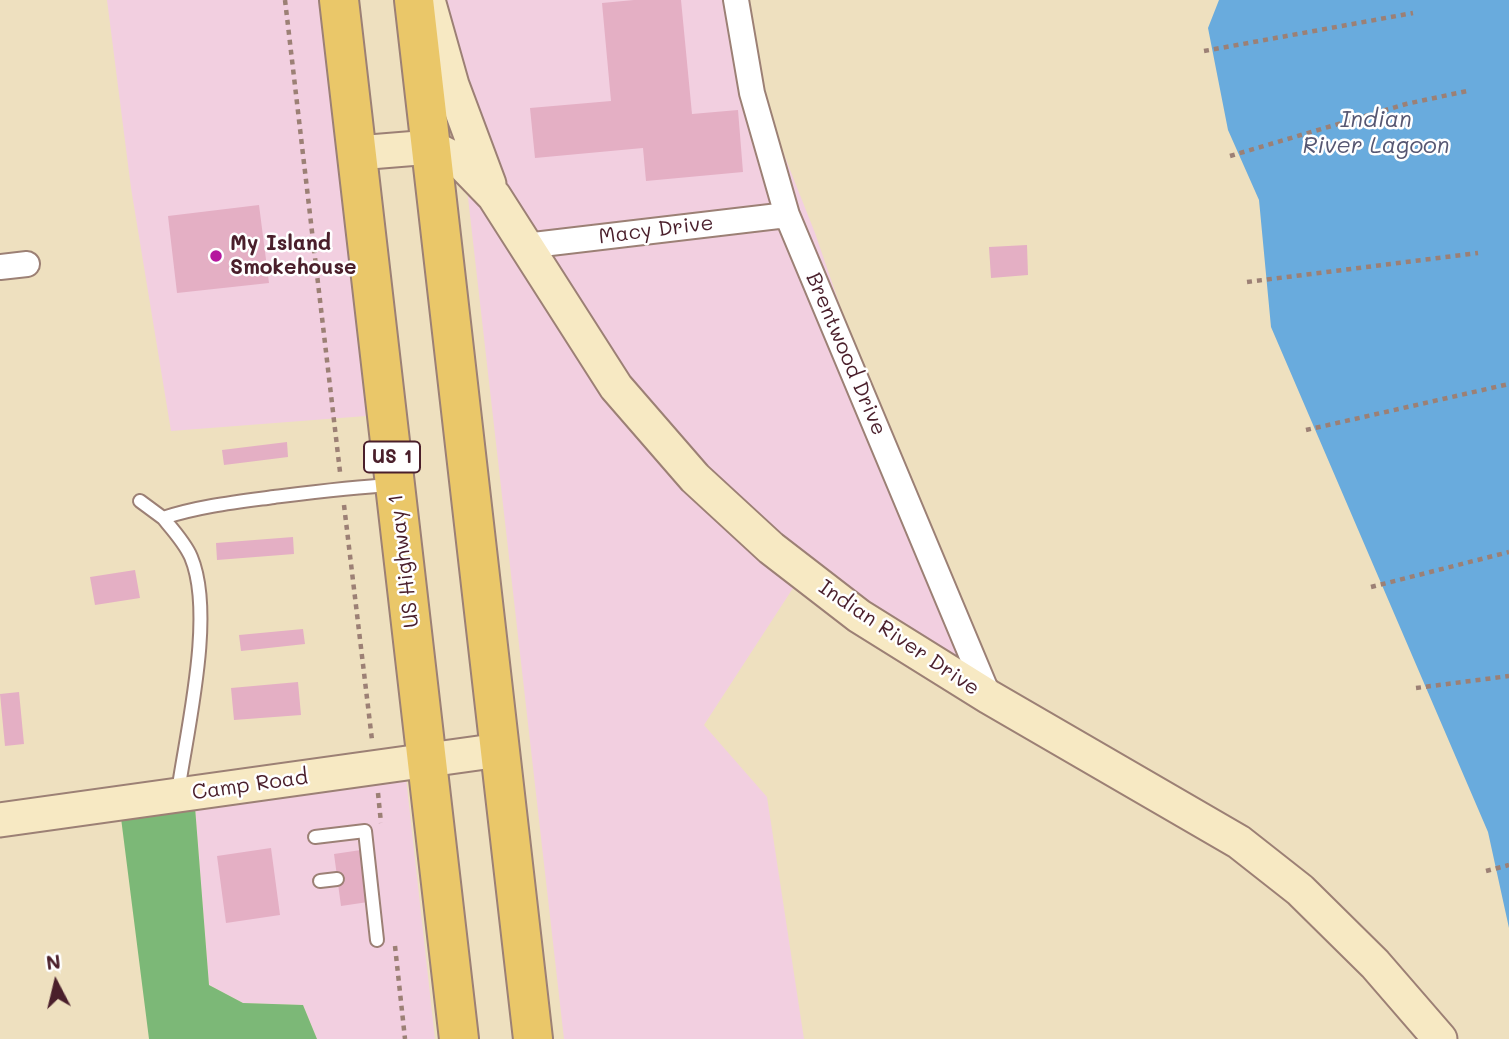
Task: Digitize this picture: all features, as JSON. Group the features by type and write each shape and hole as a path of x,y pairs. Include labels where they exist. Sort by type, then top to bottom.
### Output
{"main road":[{"name":"US Highway 1","path":"339,0 459,1039"},
{"path":"414,0 533,1039"}],"street":[{"path":"428,0 452,85 494,196"},
{"name":"Brentwood Drive","path":"736,0 752,93 788,215 989,697"},
{"path":"357,153 431,147"},
{"name":"Indian River Drive","path":"431,147 461,162 494,196 616,387 695,478 771,548 859,616 989,697 1239,842 1300,890 1375,964 1440,1039"},
{"name":"Macy Drive","path":"525,246 788,215"},
{"path":"0,267 27,264"},
{"name":"Camp Road","path":"0,820 500,750"}],"lane":[{"path":"163,518 207,506 342,488 396,485"},
{"path":"140,501 163,518 191,557 197,574 201,607 192,699 177,795"},
{"path":"315,837 365,831 367,875 377,940"},
{"path":"320,881 337,879"}],"path":[{"path":"285,0 383,833"},
{"path":"1203,51 1413,13"},
{"path":"1230,156 1406,104 1467,91"},
{"path":"1247,282 1478,253"},
{"path":"1306,430 1509,384"},
{"path":"1371,587 1509,552"},
{"path":"1416,688 1509,676"},
{"path":"1486,871 1509,865"},
{"path":"394,939 405,1039"}],"shaded area":[{"path":"107,0 320,0 366,416 171,431 131,188"},
{"path":"446,0 723,0 815,233 963,663 866,604 778,537 704,468 626,378 505,188 449,26"},
{"path":"467,189 795,585 704,725 767,797 804,1039 564,1039"},
{"path":"406,778 435,1039 317,1039 303,1005 243,1003 209,985 195,807"}],"green space":[{"path":"195,807 209,985 243,1003 303,1005 317,1039 149,1039 121,818"}],"water":[{"name":"Indian River Lagoon","path":"1219,0 1509,0 1509,928 1488,832 1271,327 1259,200 1228,130 1208,28"}],"building":[{"path":"681,0 692,114 738,110 743,172 646,181 643,148 535,158 530,108 611,101 602,3"},
{"path":"259,205 269,283 177,293 168,216"},
{"path":"1027,245 1028,275 991,278 989,247"},
{"path":"287,442 288,457 224,465 222,450"},
{"path":"293,537 294,554 217,560 216,543"},
{"path":"135,570 140,598 95,605 90,577"},
{"path":"303,629 305,644 241,651 239,635"},
{"path":"298,682 301,715 234,720 231,688"},
{"path":"19,692 24,744 5,746 0,694"},
{"path":"271,848 280,915 226,923 217,856"},
{"path":"361,850 368,902 341,906 334,854"}],"place":[{"name":"My Island Smokehouse","path":"216,256"}]}
